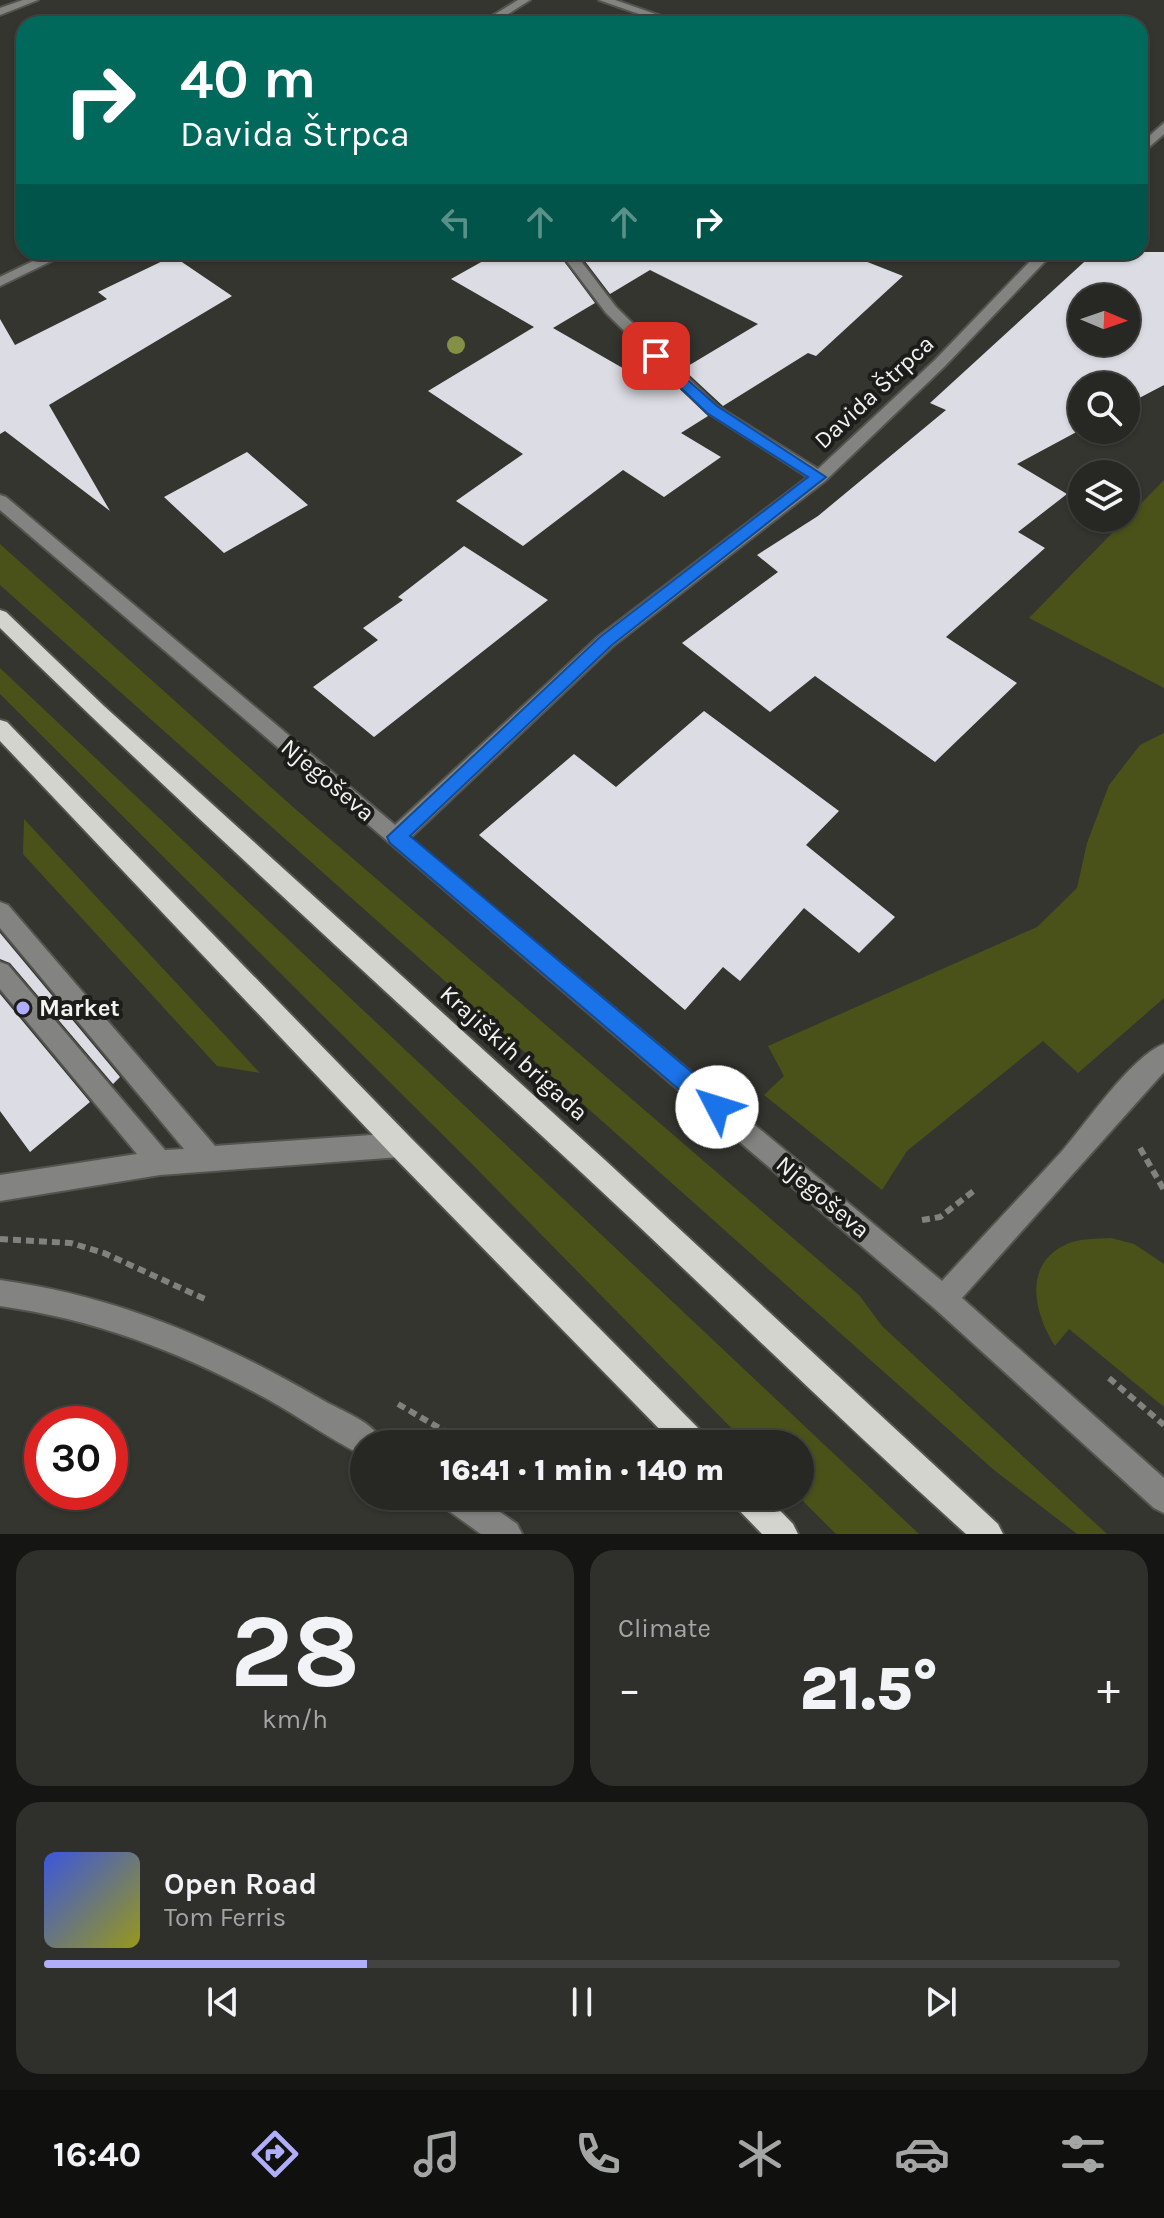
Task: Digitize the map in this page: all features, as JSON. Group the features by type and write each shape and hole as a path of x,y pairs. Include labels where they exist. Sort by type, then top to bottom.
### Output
{"main road":[{"name":"Krajiških brigada","path":"0,617 205,811 585,1158 988,1534"},
{"path":"0,728 400,1145 680,1430"},
{"path":"759,1510 783,1534"}],"street":[{"path":"0,12 33,0"},
{"path":"499,16 525,0"},
{"path":"604,0 654,16"},
{"path":"1148,143 1164,127"},
{"path":"0,282 46,260"},
{"path":"573,260 611,310 712,409 819,477"},
{"name":"Davida Štrpca","path":"397,837 606,641 819,477 970,334 1039,260"},
{"name":"Njegoševa","path":"0,501 943,1299 1164,1498"},
{"path":"0,912 209,1159"},
{"path":"0,972 160,1163"},
{"path":"943,1299 1164,1055"},
{"path":"0,1188 160,1163 400,1145"},
{"path":"0,1293 76,1304 130,1320 265,1380 350,1432"},
{"path":"472,1510 507,1534"}],"path":[{"path":"1105,1120 1150,1157 1157,1185 1164,1190"},
{"path":"912,1218 940,1217 958,1206 980,1185"},
{"path":"1097,1369 1164,1425"}],"green space":[{"path":"1164,480 1164,688 1029,618 1113,532 1140,532 1140,505"},
{"path":"0,544 293,807 859,1295 882,1326 1107,1534 1077,1534 994,1470 0,585"},
{"path":"0,668 809,1430 733,1430 470,1162 0,694"},
{"path":"1164,733 1164,998 1078,1073 1043,1041 907,1151 882,1190 764,1095 784,1076 768,1046 1037,927 1077,888 1087,843 1109,785 1140,745"},
{"path":"24,819 260,1073 217,1066 23,854"},
{"path":"1111,1238 1134,1244 1164,1264 1164,1407 1069,1329 1055,1346 1042,1319 1036,1290 1043,1264 1053,1253 1072,1242"},
{"path":"814,1435 919,1534 836,1534 812,1510"}],"building":[{"path":"1148,252 1164,252 1164,385 1140,398 1140,372 1068,372 1068,437 1017,464 1067,494 1018,532 1045,548 946,637 1017,683 935,762 815,676 770,712 682,643 778,572 757,555 818,516 946,410 930,403 1086,260 1148,260"},
{"path":"165,260 179,260 232,296 49,405 110,511 5,431 0,434 0,319 15,345 107,299 98,292"},
{"path":"485,260 563,260 595,303 553,328 654,386 668,378 708,416 681,433 721,457 664,497 623,470 523,546 456,501 523,454 428,391 534,327 451,279"},
{"path":"584,260 862,260 903,276 816,356 808,353 723,406 683,369 758,324 650,270 610,294"},
{"path":"247,452 308,505 224,553 164,497"},
{"path":"464,546 548,600 374,737 313,687 378,640 363,628 403,600 398,597"},
{"path":"704,711 839,811 806,845 895,917 859,953 804,908 740,981 723,967 685,1010 479,835 574,754 616,787"},
{"path":"0,933 120,1077 113,1084 10,963 0,959"},
{"path":"0,994 90,1102 30,1152 0,1111"}],"place":[{"name":"Market","path":"23,1008"}],"route":[{"path":"656,356 712,409 819,477 606,641 397,837 717,1107"}]}
